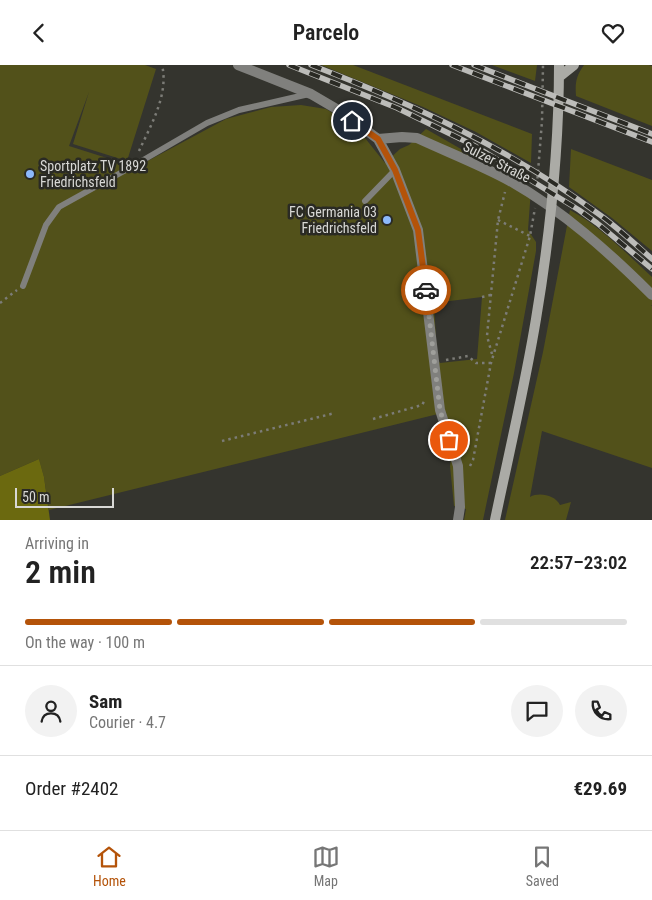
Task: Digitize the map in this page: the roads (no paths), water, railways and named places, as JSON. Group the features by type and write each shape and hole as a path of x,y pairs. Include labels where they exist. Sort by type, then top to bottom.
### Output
{"main road":[{"path":"495,520 533,335 550,217 559,65"},
{"path":"559,81 574,65"}],"street":[{"path":"238,65 311,94 340,111 378,139 395,170 418,230 440,410 458,466 460,507 458,520"},
{"name":"Sulzer Straße","path":"378,139 417,138 510,181 569,219 608,252 652,295"}],"lane":[{"path":"23,285 46,225 59,207 207,123 239,110 311,94"},
{"path":"365,201 395,170"}],"railway":[{"path":"289,65 397,108 475,146 579,210 652,269"},
{"path":"311,65 424,112 497,149 566,191 600,215 652,259"},
{"path":"452,65 652,142"},
{"path":"474,65 652,134"}],"place":[{"name":"Sportplatz TV 1892 Friedrichsfeld","path":"30,174"},
{"name":"FC Germania 03 Friedrichsfeld","path":"387,220"}]}
